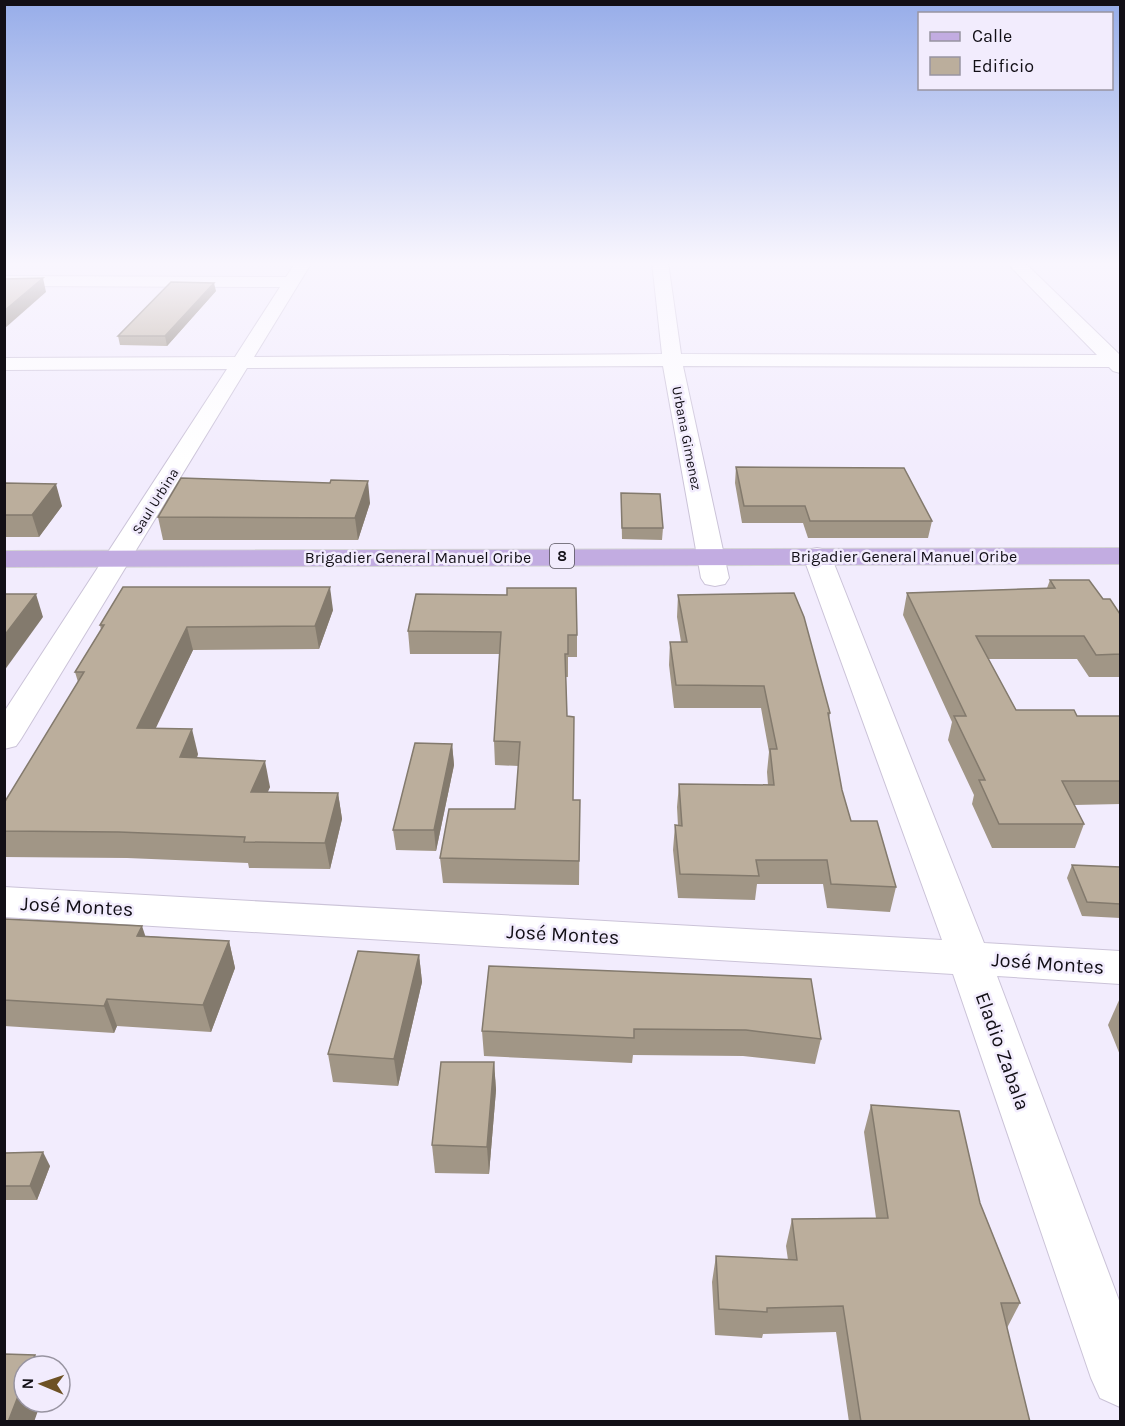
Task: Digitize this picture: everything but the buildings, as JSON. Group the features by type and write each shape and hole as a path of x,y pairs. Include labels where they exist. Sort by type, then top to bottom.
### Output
{"main road":[{"name":"Brigadier General Manuel Oribe","path":"820,567 1120,556"},
{"name":"Brigadier General Manuel Oribe","path":"4,559 113,569 820,567 1120,577"},
{"name":"Brigadier General Manuel Oribe","path":"4,580 113,569"}],"street":[{"name":"Saul Urbina","path":"4,739 262,329"},
{"name":"Urbana Gimenez","path":"668,329 672,360 712,567"},
{"path":"1083,329 1119,363"},
{"path":"4,364 672,360 1119,363"},
{"name":"Eladio Zabala","path":"820,567 969,958 1120,1378"},
{"name":"José Montes","path":"4,902 1120,967"}]}
